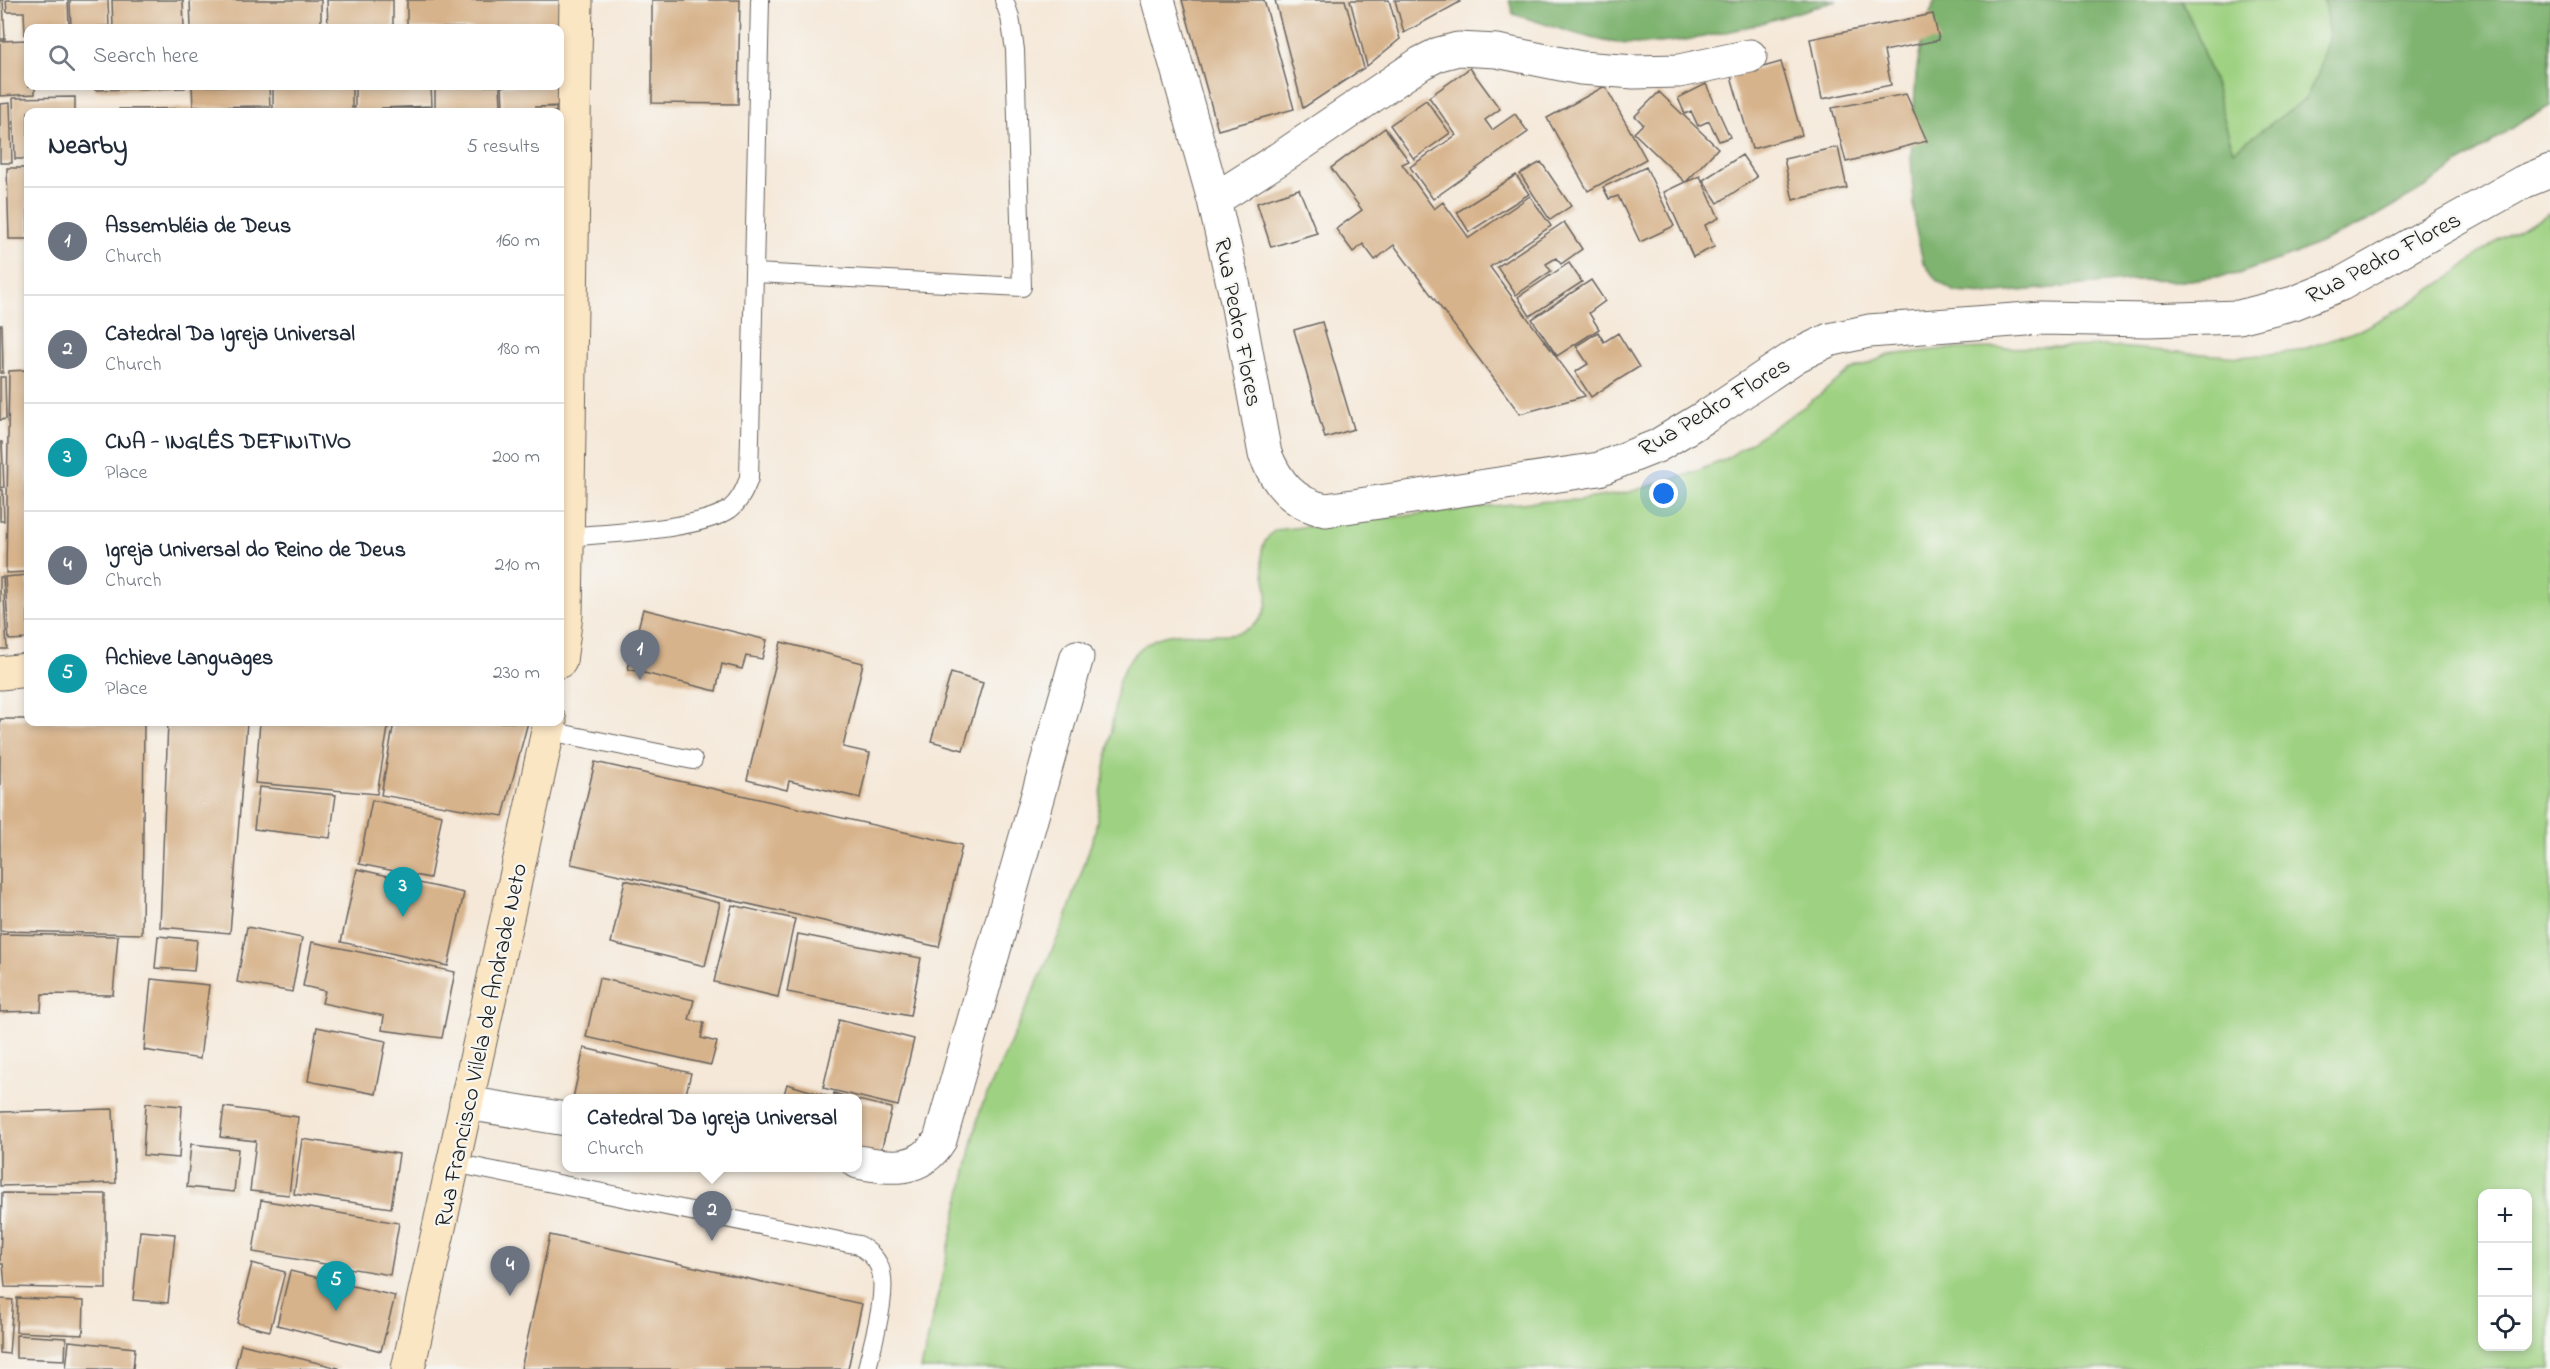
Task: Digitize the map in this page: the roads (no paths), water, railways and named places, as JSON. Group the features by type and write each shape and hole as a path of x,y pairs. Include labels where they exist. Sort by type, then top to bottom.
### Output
{"main road":[{"path":"564,596 567,537 568,42 576,0"},
{"path":"0,673 24,670"},
{"name":"Rua Francisco Vilela de Andrade Neto","path":"408,1369 549,726"}],"street":[{"name":"Rua Pedro Flores","path":"1158,0 1214,200 1236,296 1265,454 1272,472 1287,491 1304,504 1326,510 1599,469 1657,447 1796,356 1829,340 1869,331 2042,318 2148,320 2240,317 2294,303 2341,284 2523,182 2550,171"},
{"path":"1214,200 1298,147 1421,63 1439,54 1458,49 1497,51 1581,68 1634,72 1679,71 1750,56"},
{"path":"862,1163 891,1167 913,1164 925,1158 940,1140 1077,657"},
{"path":"466,1103 562,1118"}],"lane":[{"path":"567,537 695,523 723,513 742,496 749,478 760,0"},
{"path":"754,273 1022,287 1015,50 1010,17 1004,0"},
{"path":"549,726 693,760"},
{"path":"454,1163 860,1245 874,1258 882,1276 880,1304 867,1369"}],"place":[{"name":"Assembléia de Deus","path":"640,680"},
{"name":"CNA - INGLÊS DEFINITIVO","path":"403,917"},
{"name":"Catedral Da Igreja Universal","path":"712,1241"},
{"name":"Igreja Universal do Reino de Deus","path":"510,1296"},
{"name":"Achieve Languages","path":"336,1311"}]}
